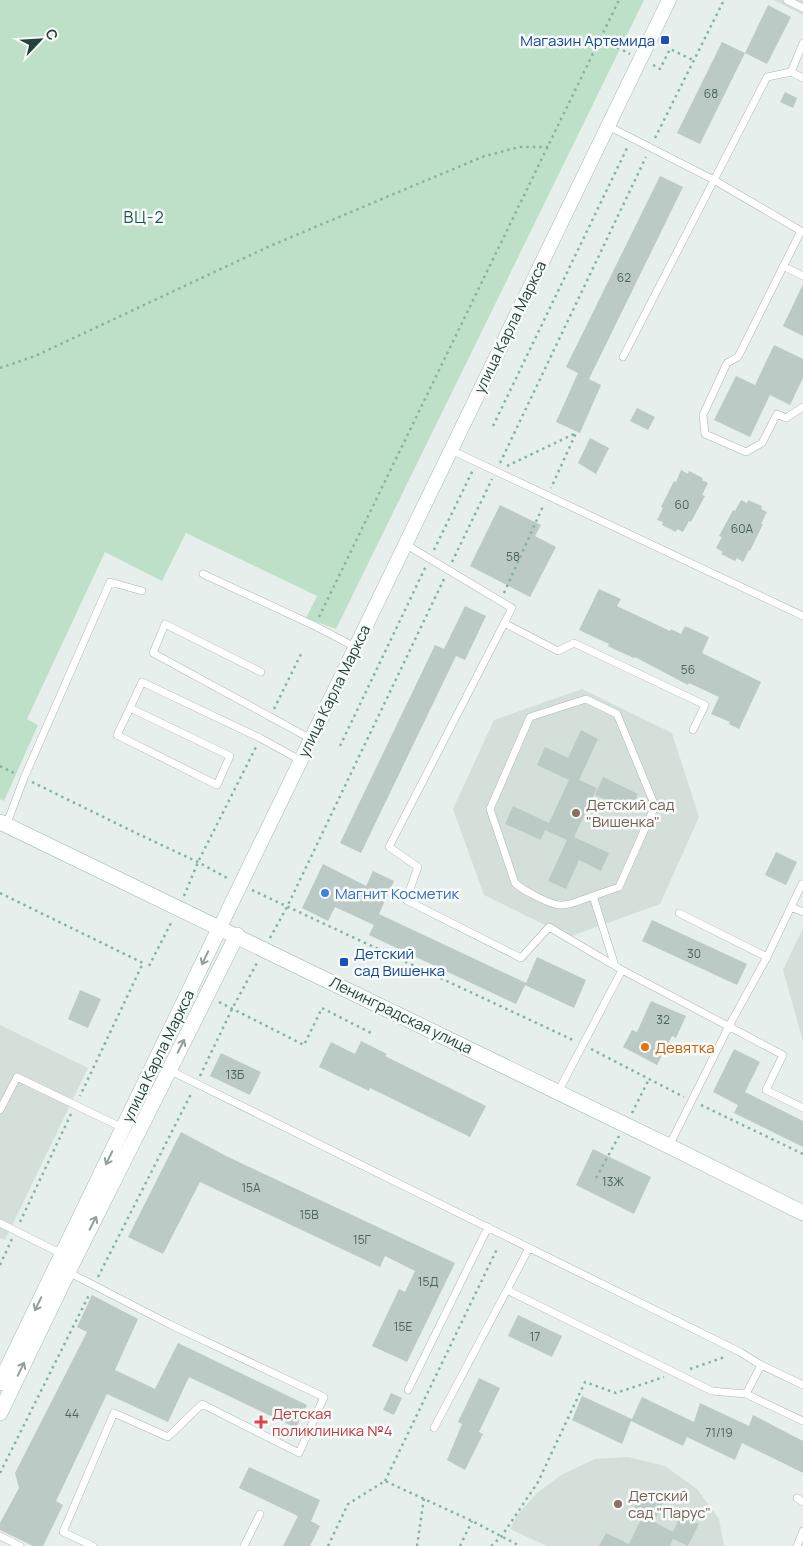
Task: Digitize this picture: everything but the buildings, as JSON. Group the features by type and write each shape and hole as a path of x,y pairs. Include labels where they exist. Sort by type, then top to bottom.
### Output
{"street":[{"name":"улица Карла Маркса","path":"0,1383 669,0"},
{"path":"2,821 803,1213"},
{"name":"улица Карла Маркса","path":"0,1413 68,1272 237,936"},
{"name":"Ленинградская улица","path":"264,949 803,1209"}],"lane":[{"path":"788,0 803,8"},
{"path":"790,72 803,43"},
{"path":"623,357 767,77 790,72 803,78"},
{"path":"608,126 714,180 800,231 738,357 727,363 703,415 705,434 746,452 762,443 777,414 786,418 803,407"},
{"path":"783,266 803,276"},
{"path":"451,450 803,616"},
{"path":"405,544 512,608 389,847 418,867 406,900 521,958 549,927 622,970 783,1055 766,1090 803,1108"},
{"path":"203,574 315,626 355,647"},
{"path":"2,821 24,778 110,582 142,591"},
{"path":"504,623 558,651 574,643 705,705 693,730"},
{"path":"260,672 165,624 153,653 311,739"},
{"path":"130,708 230,756 218,785 117,736 142,682 260,738 300,760"},
{"path":"586,699 617,714 655,806 619,886 593,896 562,905 554,904 520,887 515,882 490,809 530,717 586,699"},
{"path":"669,1146 729,1026 767,958 802,884"},
{"path":"593,896 615,966"},
{"path":"791,907 803,912"},
{"path":"679,913 767,958"},
{"path":"558,1092 622,970"},
{"path":"169,1070 740,1352 761,1365 803,1385"},
{"path":"0,1110 17,1077 123,1128"},
{"path":"0,1223 62,1254"},
{"path":"408,1390 488,1227"},
{"path":"434,1428 529,1248"},
{"path":"68,1272 171,1325 324,1397 300,1453 202,1404 168,1437 114,1413 63,1532 93,1546"},
{"path":"507,1290 712,1391 746,1394 803,1421"},
{"path":"746,1394 761,1365"},
{"path":"244,1546 260,1514"},
{"path":"797,1546 803,1531"},
{"path":"0,1536 20,1546"}],"path":[{"path":"315,626 619,0"},
{"path":"0,1473 232,1009 287,907 650,148 724,0"},
{"path":"493,426 632,138"},
{"path":"0,368 34,356 270,246 482,158 519,148 548,147"},
{"path":"340,746 476,462"},
{"path":"271,716 301,654"},
{"path":"149,966 260,738"},
{"path":"0,766 198,862 240,885 583,1045 803,1154"},
{"path":"0,892 143,963"},
{"path":"206,996 304,1045 322,1008 371,1032"},
{"path":"328,1546 348,1504 385,1481 497,1249"},
{"path":"491,1546 501,1537 538,1482 585,1382 616,1393 740,1352"},
{"path":"385,1481 472,1521 520,1546"},
{"path":"417,1546 424,1498"},
{"path":"460,1546 472,1521"}],"shaded area":[{"path":"774,0 803,0 803,15"},
{"name":"Детский сад \"Вишенка\"","path":"582,689 672,733 699,817 660,904 569,937 484,895 453,809 494,720"},
{"path":"803,928 803,1041 783,970"},
{"path":"0,1025 88,1068 5,1240 0,1238"},
{"name":"Детский сад \"Парус\"","path":"628,1457 665,1466 697,1489 719,1519 724,1546 547,1546 510,1529 517,1515 538,1492 563,1474 595,1459"}],"green space":[{"path":"0,0 644,0 336,629 306,618 317,596 186,533 162,581 105,552 27,719 38,725 4,801 0,799"}],"place":[{"name":"Магазин Артемида","path":"665,40"},
{"name":"Детский сад \"Вишенка\"","path":"576,813"},
{"name":"Магнит Косметик","path":"325,893"},
{"name":"Детский сад Вишенка","path":"344,962"},
{"name":"Девятка","path":"645,1047"},
{"name":"Детская поликлиника №4","path":"261,1422"},
{"name":"Детский сад \"Парус\"","path":"618,1504"}],"district":[{"name":"ВЦ-2","path":"144,217"}]}
